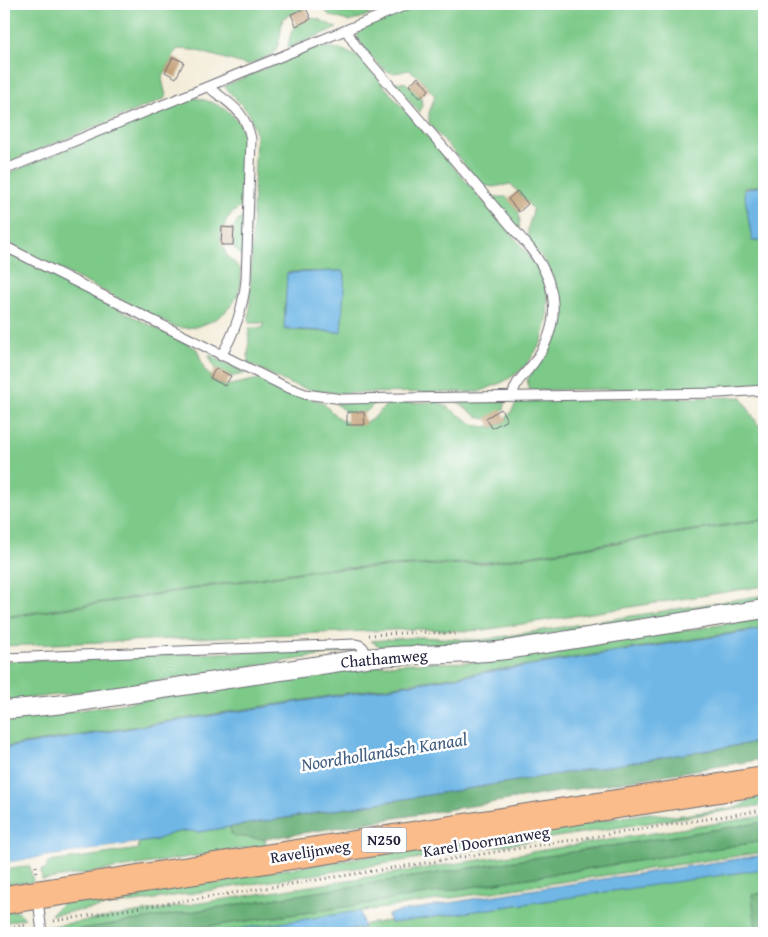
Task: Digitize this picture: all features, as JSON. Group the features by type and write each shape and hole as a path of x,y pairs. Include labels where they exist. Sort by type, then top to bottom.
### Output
{"main road":[{"name":"Ravelijnweg","path":"4,900 764,781"}],"street":[{"name":"Chathamweg","path":"4,710 66,704 366,658 403,654 488,652 764,609"}],"lane":[{"path":"4,170 409,4"},
{"path":"346,30 356,46 530,248 546,272 552,295 553,311 551,326 545,346 517,381 513,396"},
{"path":"208,86 238,110 249,128 251,139 244,299 235,331 222,356"},
{"path":"4,246 222,356 305,394 342,399 726,393 764,390"},
{"path":"4,658 355,644 364,647 366,658"},
{"path":"38,894 42,933"}],"path":[{"name":"Chathamweg","path":"360,635 422,632 459,634"},
{"name":"Karel Doormanweg","path":"4,929 764,810"}],"green space":[{"path":"4,4 396,4 350,22 329,15 322,7 313,5 283,18 279,42 272,55 247,65 194,50 177,49 162,79 166,96 164,99 4,164"},
{"path":"420,4 764,4 764,185 744,188 752,241 764,239 764,386 529,390 527,381 548,350 558,319 558,299 550,270 530,242 528,235 533,209 511,184 493,187 482,185 429,123 429,113 435,96 423,81 409,70 395,73 381,67 359,41 358,34 363,27"},
{"path":"310,18 318,19 337,28 288,48 293,29"},
{"path":"328,47 343,50 360,58 520,244 538,268 545,284 548,298 547,322 541,343 527,364 519,372 503,382 479,392 336,393 312,390 290,384 248,363 249,328 263,328 264,323 249,323 256,134 249,113 224,86 314,48","holes":["342,271 345,275 340,332 285,330 288,272"]},
{"path":"394,82 406,83 421,97 422,105 419,112"},
{"path":"197,98 217,105 231,114 240,125 246,152 244,204 226,220 224,228 222,228 221,244 227,256 241,269 241,284 231,306 215,320 195,327 175,327 4,241 4,175 190,99"},
{"path":"492,197 506,197 514,204 520,219 519,229"},
{"path":"244,217 242,256 233,247 232,234 234,226"},
{"path":"4,251 197,349 204,369 211,377 210,379 225,386 259,379 293,394 322,402 343,421 364,425 365,422 375,417 388,403 439,402 473,424 483,427 491,426 492,428 507,420 506,418 518,400 741,397 759,426 764,424 764,519 488,562 318,569 4,617"},
{"path":"209,355 246,373 231,377 215,369"},
{"path":"456,401 506,401 504,409 486,419 478,417"},
{"path":"375,402 366,412 360,414 345,411 335,403"},
{"path":"764,520 764,586 484,630 417,629 4,646 4,618 317,570 488,563"},
{"path":"764,595 764,601 483,644 381,647 371,641 418,637 481,640"},
{"path":"764,618 764,628 4,747 4,718 68,712 359,667 414,663 483,662"},
{"path":"351,648 350,651 101,690 4,701 4,661"},
{"path":"764,741 764,759 265,839 232,836 230,827"},
{"path":"764,794 764,805 51,915 61,904 649,813 676,816 738,807"},
{"path":"764,816 764,822 68,931 68,933 46,933 45,927"},
{"path":"764,822 764,841 318,911 160,933 68,933 68,931"},
{"path":"230,827 232,836 265,839 266,845 42,880 41,870 47,869 47,864 50,862 139,849 138,843 157,840 169,834 188,830 198,832"},
{"path":"764,841 764,852 214,933 160,933 318,911"},
{"path":"30,866 33,882 4,884 4,870"},
{"path":"764,868 764,933 337,933 344,930 364,928 366,924 389,921 390,923 400,922"},
{"path":"764,893 764,933 756,933 752,895"},
{"path":"16,911 25,918 4,923 4,912"}],"water":[{"path":"764,185 764,239 752,241 744,190"},
{"path":"342,271 345,275 341,332 284,329 287,273"},
{"name":"Noordhollandsch Kanaal","path":"764,629 764,741 198,832 182,831 157,840 4,863 4,748"},
{"path":"764,855 764,869 400,922 390,923 388,915 490,896"},
{"path":"360,911 364,928 344,930 337,933 214,933"}],"pier":[{"path":"138,843 138,845 4,866 4,863"}],"building":[{"path":"306,8 311,19 296,26 291,14"},
{"path":"173,57 184,62 176,78 165,72"},
{"path":"418,77 429,90 420,98 409,85"},
{"path":"517,191 528,204 519,212 508,199"},
{"path":"222,227 234,228 233,245 221,245"},
{"path":"216,368 231,376 225,386 210,378"},
{"path":"501,409 507,420 492,428 486,418"},
{"path":"347,412 364,412 365,425 347,425"}]}
